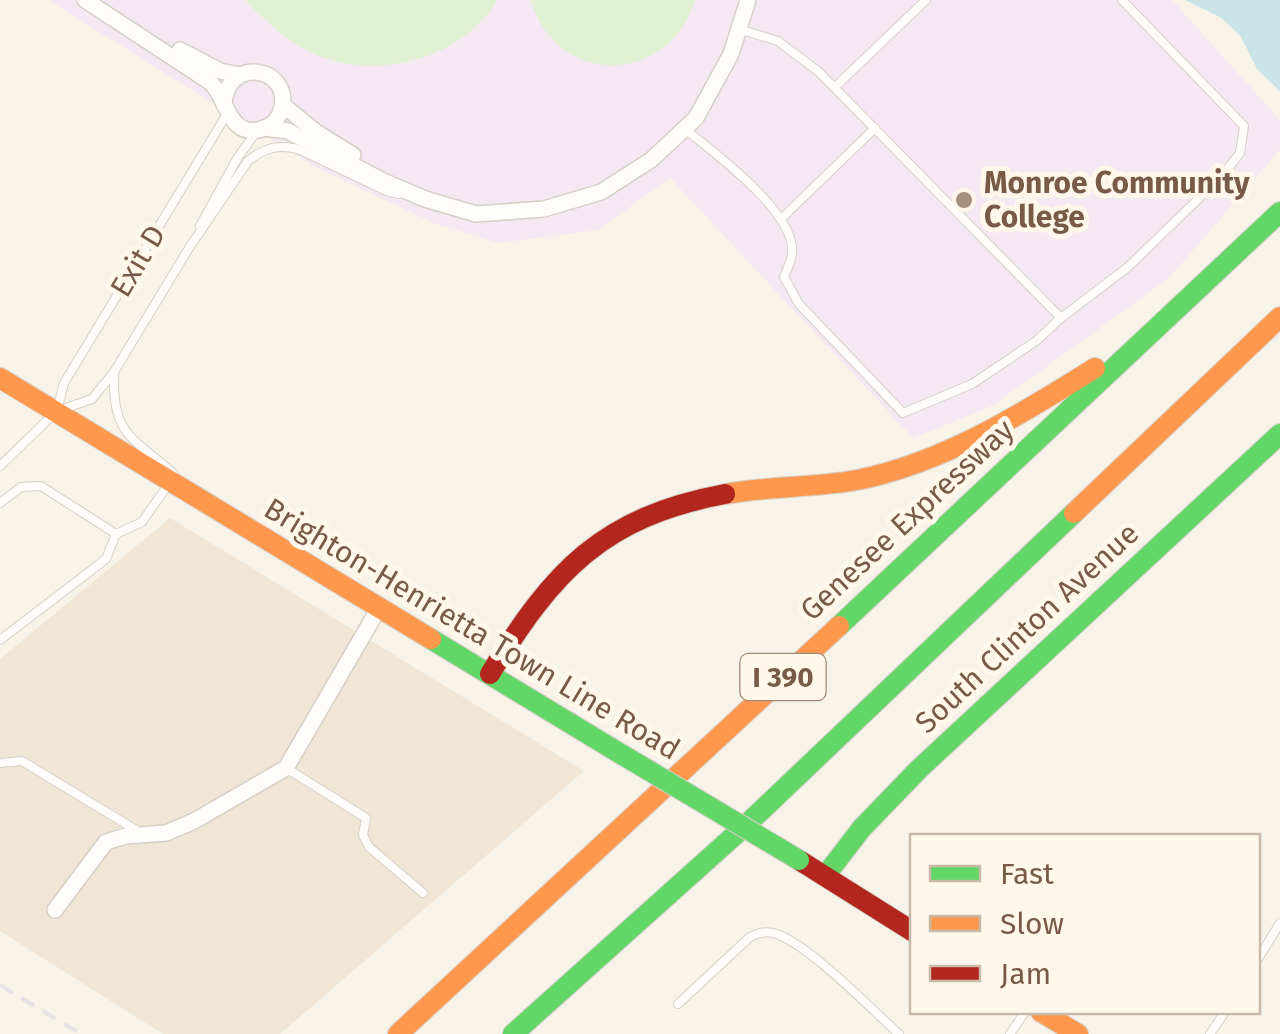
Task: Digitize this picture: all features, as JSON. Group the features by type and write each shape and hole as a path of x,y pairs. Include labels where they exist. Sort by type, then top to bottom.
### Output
{"main road":[{"name":"Genesee Expressway","path":"398,1034 1280,212"},
{"name":"I 390","path":"513,1034 745,826 1280,317"},
{"path":"490,674 554,581 616,528 686,500 737,492 824,487 948,451 1044,400 1166,318"},
{"name":"Brighton-Henrietta Town Line Road","path":"0,378 172,478 210,506 910,930"},
{"name":"South Clinton Avenue","path":"825,876 862,828 931,757 1280,434"},
{"path":"1045,1014 1078,1034"}],"street":[{"path":"85,0 210,82 240,127 288,131 425,200 476,214 544,210 600,192 651,160 696,118 730,54 748,0"},
{"path":"129,26 220,71 240,75 254,72 272,78 279,86 283,105 275,122 261,129"},
{"path":"226,109 228,86 240,75"},
{"path":"283,105 316,132 425,200"},
{"path":"55,910 106,842 126,836 162,834 194,821 286,768 379,608"}],"lane":[{"path":"834,87 926,0"},
{"path":"685,128 763,196 781,219 792,250 784,277 799,304 903,412 972,384 1036,342 1128,267 1223,175 1240,153 1244,126 1122,0"},
{"path":"739,29 778,41 820,72 1061,318"},
{"name":"Exit D","path":"57,411 64,384 226,109"},
{"path":"781,219 875,128"},
{"path":"189,248 222,184 261,129"},
{"path":"0,466 57,411 92,399 114,372 189,248 248,161 261,150 284,146 298,150 386,192 425,200"},
{"path":"0,640 106,559 116,534 142,522 172,478 122,430 113,401 114,372"},
{"path":"0,503 22,488 42,486 116,534"},
{"path":"0,762 22,761 144,836"},
{"path":"286,768 366,818 363,835 369,846 423,893"},
{"path":"1260,956 1280,924"},
{"path":"678,1004 750,937 761,932 774,933 804,950 899,1034"}],"shaded area":[{"name":"Monroe Community College","path":"48,0 1172,0 1280,120 1280,150 1169,278 992,406 913,438 670,178 598,230 498,243 434,223 313,166"},
{"path":"170,518 584,771 280,1034 163,1034 0,931 0,659"}],"green space":[{"path":"245,0 497,0 482,21 440,51 389,65 362,65 336,62 302,48"},
{"path":"531,0 695,0 681,29 661,49 638,61 612,65 586,61 563,49 544,29"}],"water":[{"path":"1185,0 1280,0 1280,91 1257,69 1240,35 1220,17"}],"railway":[{"path":"0,985 81,1034"}],"traffic: fast":[{"path":"839,626 1280,212"},
{"path":"825,876 862,828 919,769 1280,434"},
{"path":"513,1034 745,826 1074,513"},
{"path":"431,639 611,748"},
{"path":"611,748 799,860"}],"traffic: slow":[{"path":"1074,513 1280,317"},
{"path":"725,494 857,480 920,462 1010,419 1095,368"},
{"path":"0,378 431,639"},
{"path":"398,1034 839,626"},
{"path":"1044,1014 1078,1034"}],"traffic: jam":[{"path":"490,674 536,606 585,554 645,517 725,494"},
{"path":"799,860 910,930"}],"place":[{"name":"Monroe Community College","path":"964,200"}]}
